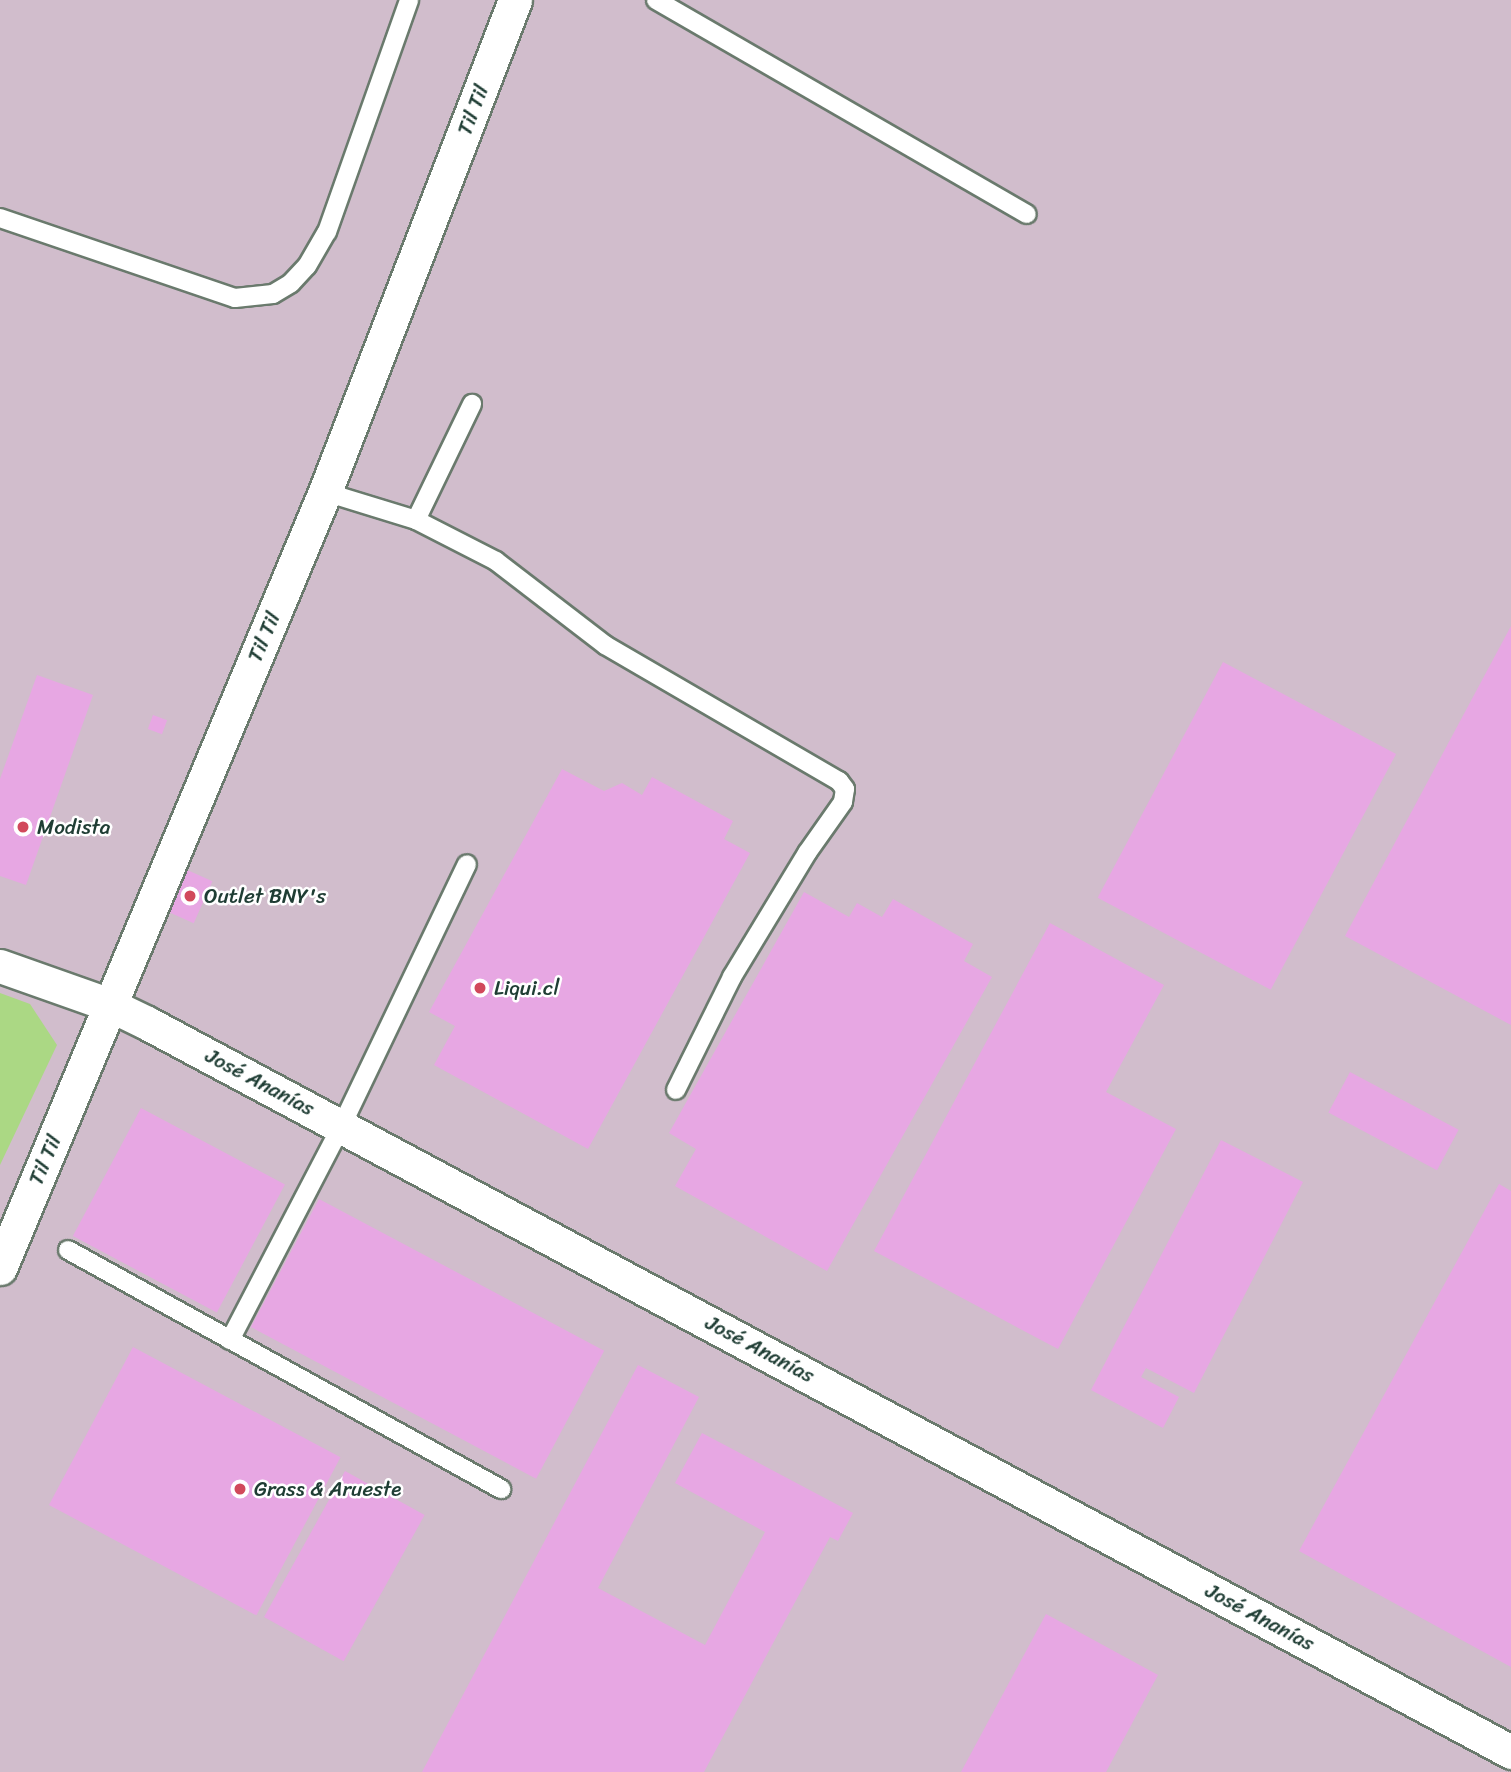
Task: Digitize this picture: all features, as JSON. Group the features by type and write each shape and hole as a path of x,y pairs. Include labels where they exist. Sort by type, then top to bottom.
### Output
{"street":[{"name":"Til Til","path":"0,1268 325,492 515,0"},
{"name":"José Ananías","path":"0,966 110,1005 342,1125 1511,1752"}],"lane":[{"path":"0,218 235,298 273,294 291,283 307,266 327,232 409,0"},
{"path":"656,0 1027,214"},
{"path":"416,520 472,404"},
{"path":"325,492 416,520 496,561 605,645 839,781 845,789 843,802 807,853 732,977 676,1090"},
{"path":"230,1340 342,1125 467,864"},
{"path":"68,1250 501,1489"}],"shaded area":[{"path":"0,0 1511,0 1511,1772 0,1772"}],"green space":[{"path":"0,993 30,1004 57,1045 0,1165"}],"building":[{"path":"1511,626 1511,1025 1345,936"},
{"path":"1223,662 1396,754 1271,990 1098,898"},
{"name":"Modista","path":"37,675 93,695 26,885 0,876 0,779"},
{"path":"153,715 167,720 162,734 148,729"},
{"path":"562,769 604,791 622,783 642,795 652,777 733,821 724,839 750,853 588,1149 434,1065 455,1026 429,1012"},
{"name":"Outlet BNY's","path":"185,869 212,881 194,923 166,911"},
{"path":"804,892 849,917 857,903 882,917 893,899 973,944 964,961 992,977 827,1271 675,1186 696,1149 669,1133"},
{"path":"1050,923 1164,985 1106,1092 1176,1129 1058,1349 874,1251"},
{"path":"1350,1072 1459,1130 1437,1170 1328,1113"},
{"path":"141,1108 285,1185 217,1313 73,1236"},
{"path":"1221,1140 1303,1182 1194,1393 1146,1368 1141,1377 1179,1397 1163,1428 1091,1390"},
{"path":"1499,1184 1511,1191 1511,1667 1299,1551"},
{"path":"319,1199 604,1351 536,1479 251,1327"},
{"path":"133,1347 340,1457 256,1615 49,1505"},
{"path":"638,1365 699,1397 598,1588 705,1645 765,1532 675,1483 702,1433 853,1513 838,1541 830,1537 704,1772 422,1772"},
{"path":"345,1471 425,1515 344,1661 264,1617"},
{"path":"1046,1614 1158,1675 1106,1772 961,1772"}],"place":[{"name":"Modista","path":"23,827"},
{"name":"Outlet BNY's","path":"190,896"},
{"name":"Liqui.cl","path":"480,988"},
{"name":"Grass & Arueste","path":"240,1489"}]}
